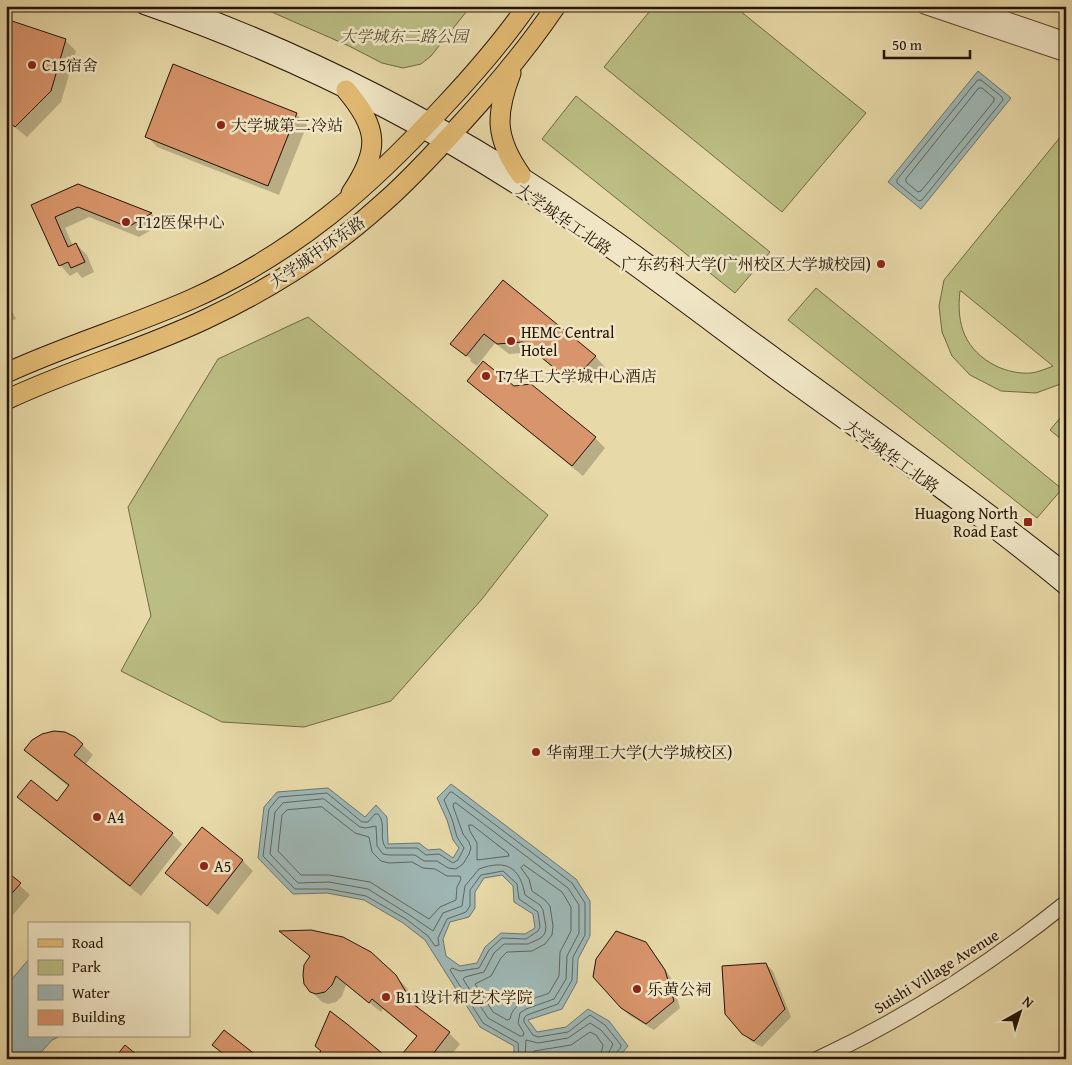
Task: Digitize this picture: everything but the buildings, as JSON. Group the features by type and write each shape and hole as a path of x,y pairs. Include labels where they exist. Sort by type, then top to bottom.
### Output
{"main road":[{"name":"大学城华工北路","path":"144,6 265,53 426,126 521,175 597,227 1009,527 1066,572"},
{"name":"大学城华工北路","path":"178,6 296,54 369,88 426,126"},
{"name":"大学城中环东路","path":"6,373 60,350 157,314 217,287 284,249 342,206 384,170 499,44 527,6"},
{"name":"大学城中环东路","path":"6,400 62,376 189,327 263,290 324,250 370,215 404,184 448,138 515,63 556,6"},
{"path":"515,63 500,109 500,123 504,147 521,175"},
{"path":"342,206 366,165 372,140 370,126 364,114 346,90"},
{"name":"大学城华工北路","path":"448,138 576,226 966,510 1066,587"}],"street":[{"path":"924,6 1066,54"},
{"path":"966,6 1066,40"},
{"name":"Suishi Village Avenue","path":"818,1059 894,1020 946,988 1000,953 1066,902"}],"green space":[{"name":"大学城东二路公园","path":"258,6 471,6 431,56 421,64 403,68 382,63 349,46"},
{"path":"654,6 734,6 866,113 782,212 604,67"},
{"path":"576,96 770,252 735,293 542,139"},
{"path":"1066,130 1066,382 1036,393 1001,391 970,375 952,356 942,332 939,306 944,280","holes":["961,291 1053,366 1034,373 1022,373 1004,369 985,360 970,344 961,325 959,303"]},
{"path":"816,288 1062,489 1037,518 788,320"},
{"path":"308,317 548,515 482,599 391,701 304,727 222,722 121,671 151,616 128,507 218,359"},
{"path":"1066,411 1066,443 1050,430"}],"water":[{"path":"978,71 1011,98 921,209 888,182"},
{"path":"451,784 576,879 590,901 590,936 578,959 577,982 562,1009 528,1020 537,1032 566,1027 588,1009 609,1021 628,1046 617,1059 514,1059 514,1046 480,1027 425,940 403,923 364,900 327,893 293,894 258,858 264,807 277,792 328,788 365,817 376,805 387,817 388,844 419,843 428,850 440,849 453,858 459,848 453,840 447,820 437,798","holes":["502,875 513,886 514,902 533,914 535,928 525,934 501,933 485,947 477,963 460,966 446,956 443,939 450,922 469,917 475,908 475,892 484,878"]},
{"path":"28,960 28,1038 56,1038 52,1040 35,1059 6,1059 6,986"}],"place":[{"name":"C15宿舍","path":"32,65"},
{"name":"大学城第二冷站","path":"221,125"},
{"name":"T12医保中心","path":"126,222"},
{"name":"广东药科大学(广州校区大学城校园)","path":"881,264"},
{"name":"HEMC Central Hotel","path":"511,341"},
{"name":"T7华工大学城中心酒店","path":"486,376"},
{"name":"Huagong North Road East","path":"1028,522"},
{"name":"华南理工大学(大学城校区)","path":"536,752"},
{"name":"A4","path":"97,817"},
{"name":"A5","path":"204,866"},
{"name":"乐黄公祠","path":"637,989"},
{"name":"B11设计和艺术学院","path":"386,997"}]}
